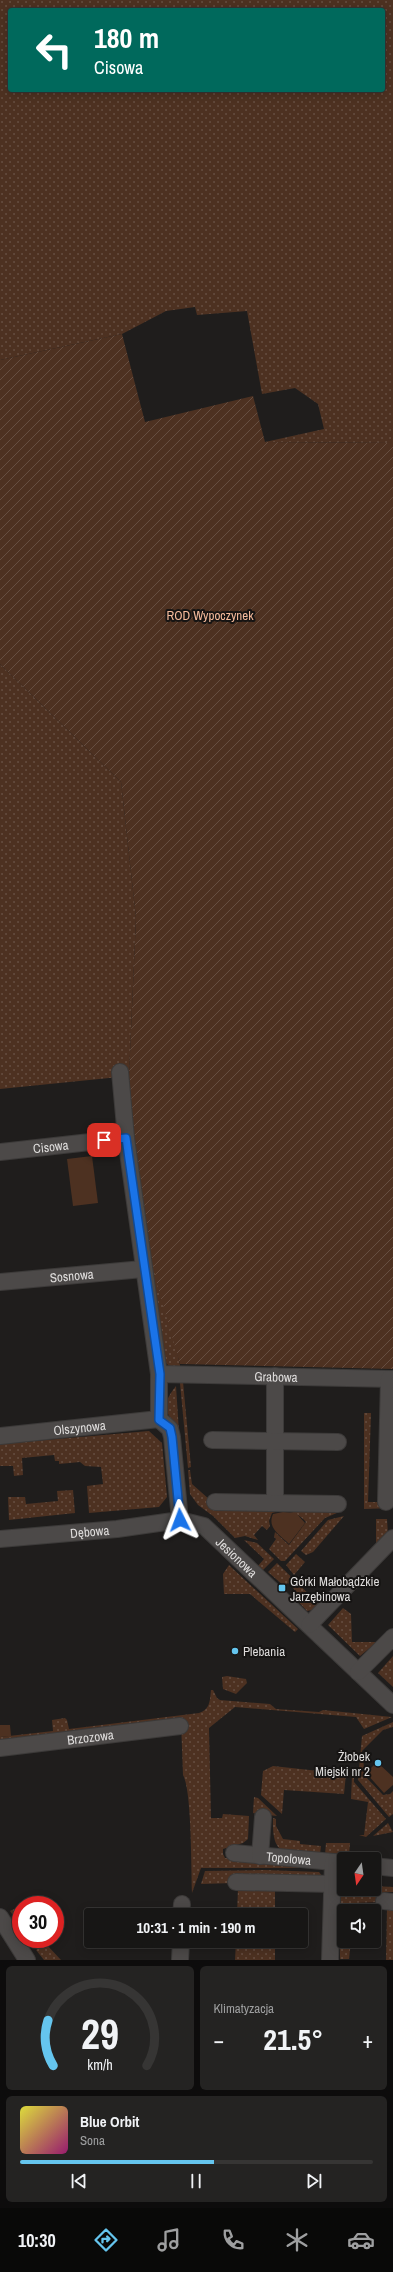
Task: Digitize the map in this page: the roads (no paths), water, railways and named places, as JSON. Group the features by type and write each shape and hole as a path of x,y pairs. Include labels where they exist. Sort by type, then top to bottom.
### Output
{"street":[{"path":"120,1072 126,1138 143,1269 160,1374 159,1420 170,1428 172,1437 180,1520"},
{"name":"Cisowa","path":"0,1152 126,1138"},
{"name":"Sosnowa","path":"0,1282 143,1269"},
{"name":"Grabowa","path":"160,1374 391,1379"},
{"path":"275,1376 275,1502"},
{"path":"386,1502 391,1379"},
{"name":"Olszynowa","path":"0,1436 159,1420"},
{"path":"212,1440 338,1442"},
{"path":"215,1502 338,1504"},
{"name":"Dębowa","path":"0,1539 117,1529 180,1520"},
{"name":"Jesionowa","path":"180,1520 204,1526 393,1705"},
{"path":"309,1625 393,1538"},
{"path":"358,1672 393,1637"},
{"name":"Brzozowa","path":"0,1748 180,1726"},
{"path":"260,1856 263,1817"},
{"name":"Topolowa","path":"234,1853 337,1863"},
{"path":"381,1867 393,1868"},
{"path":"330,1960 333,1884 337,1870"},
{"path":"236,1882 333,1884"},
{"path":"0,1916 27,1960"},
{"path":"180,1960 181,1948"}],"place":[{"name":"Górki Małobądzkie Jarzębinowa","path":"282,1588"},
{"name":"Plebania","path":"235,1651"},
{"name":"Żłobek Miejski nr 2","path":"378,1763"}],"park label":[{"name":"ROD Wypoczynek","path":"210,615"}]}
